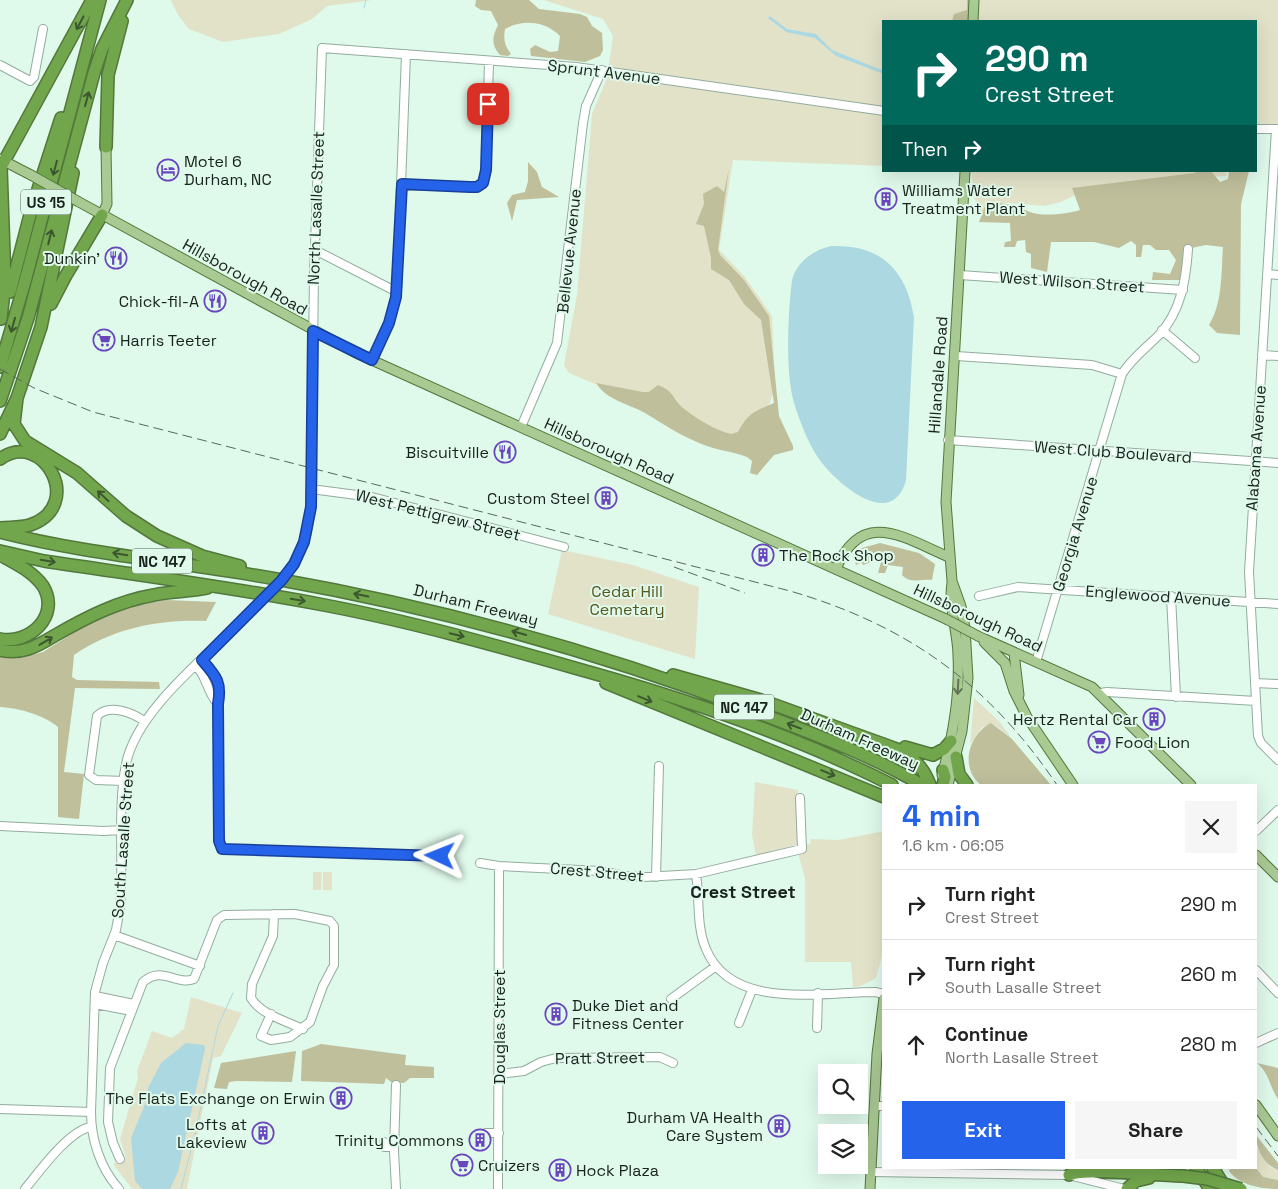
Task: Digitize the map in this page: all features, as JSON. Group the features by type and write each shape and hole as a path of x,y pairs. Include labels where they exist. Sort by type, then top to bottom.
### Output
{"highway":[{"path":"0,320 5,282 0,171 2,160 92,0"},
{"name":"US 15","path":"0,367 24,285 100,0"},
{"path":"106,147 110,66 128,0"},
{"name":"US 15","path":"0,401 28,318 102,49 128,0"},
{"path":"0,320 42,177 90,36"},
{"path":"0,434 17,398 41,327 74,170 74,146"},
{"path":"41,327 65,277 102,215"},
{"path":"17,398 14,424 22,437 77,473 142,527 172,544 202,556 324,587"},
{"path":"0,459 14,453 35,456 49,466 57,487 54,503 43,519 28,526 0,528"},
{"name":"Durham Freeway","path":"0,532 46,543 324,587 424,608 566,646 720,698 804,730 865,756 923,784"},
{"path":"0,553 32,574 44,589 47,604 42,623 30,635 16,640 0,639"},
{"name":"Durham Freeway","path":"0,553 215,586 371,615 461,636 640,686 734,719 833,758 890,784"},
{"path":"0,650 22,651 37,647 97,613 124,602 155,594 196,591 215,586"},
{"path":"566,646 732,691 894,748 913,758 924,771 923,784"},
{"path":"568,666 587,677 882,796"},
{"path":"869,739 884,741 927,754 938,753 951,741"},
{"path":"956,757 959,774 966,784"},
{"path":"942,784 945,777 943,770"},
{"path":"1197,1169 1210,1189"},
{"path":"1214,1169 1226,1189"},
{"path":"1069,1176 1083,1173 1183,1176 1207,1179 1241,1189"},
{"path":"1125,1189 1136,1181 1158,1176"}],"main road":[{"path":"973,20 974,0"},
{"path":"102,215 107,204 106,147"},
{"name":"Hillsborough Road","path":"2,160 313,331 372,360 946,619 1014,653 1084,682 1101,694 1190,784"},
{"name":"Hillandale Road","path":"943,770 951,741 959,678 957,639 950,595 952,581 946,509 948,440 956,356 965,172"},
{"path":"836,569 850,543 858,537 872,532 893,534 950,557"},
{"name":"Hillandale Road","path":"948,784 965,718 968,678 962,606 952,581"},
{"path":"978,636 1005,663 1031,726 1072,784"},
{"path":"1014,653 1020,692 1018,698"},
{"path":"1257,856 1278,877"},
{"path":"870,1189 874,1106 882,1026"},
{"path":"1257,1106 1278,1136"}],"street":[{"path":"0,65 30,81 36,72 43,29"},
{"name":"Sprunt Avenue","path":"322,48 602,70 882,111"},
{"name":"North Lasalle Street","path":"311,489 315,250 322,48"},
{"path":"372,360 389,323 397,292 406,54"},
{"path":"402,184 477,187 483,183 486,170 489,61"},
{"name":"Bellevue Avenue","path":"521,427 557,344 583,123 586,106 602,70"},
{"path":"1257,129 1277,129"},
{"name":"Alabama Avenue","path":"1277,129 1249,572 1260,739 1278,760"},
{"name":"Georgia Avenue","path":"1036,662 1122,374 1128,364 1162,330 1178,305 1183,290 1188,249"},
{"path":"315,250 397,292"},
{"path":"1268,274 1278,275"},
{"name":"West Wilson Street","path":"960,275 1183,290"},
{"path":"1162,330 1195,358"},
{"path":"1262,355 1278,356"},
{"path":"956,356 1092,365 1122,374"},
{"name":"West Club Boulevard","path":"948,440 1278,463"},
{"name":"West Pettigrew Street","path":"311,489 362,495 564,547"},
{"name":"South Lasalle Street","path":"119,1189 98,1156 91,1127 91,1112 95,1000 100,972 114,935 121,896 124,781 132,742 144,721 281,581 294,564 309,526 311,489"},
{"name":"Englewood Avenue","path":"979,596 1018,587 1278,604"},
{"path":"1171,596 1176,697"},
{"path":"202,660 218,680 220,688 218,702 219,841 222,849 440,856"},
{"path":"196,666 204,676 214,699 218,702"},
{"path":"1255,683 1278,684"},
{"path":"1101,694 1256,701"},
{"path":"124,781 96,780 89,775 97,716 105,711 130,712 144,721"},
{"path":"656,877 659,766"},
{"name":"Crest Street","path":"480,863 500,866 600,871 632,878 696,874 802,849 800,798"},
{"path":"1257,830 1278,810"},
{"path":"0,826 103,831 123,830"},
{"name":"Douglas Street","path":"498,1189 500,866"},
{"path":"696,874 702,933 706,950 716,966 732,981 752,990 773,994 875,992 882,994"},
{"path":"274,914 273,936 252,984 250,994 253,1002 270,1014 303,1028"},
{"path":"120,1159 109,1130 111,1063 141,986 147,980 159,974 190,980 197,975 215,924 221,916 295,914 330,921 334,926 334,965 323,986 310,1022 290,1037 279,1039 261,1036 270,1014"},
{"path":"114,935 200,966"},
{"path":"671,999 716,966"},
{"path":"1257,971 1278,993"},
{"path":"739,1023 752,990"},
{"path":"817,1028 818,993"},
{"path":"95,1000 133,1007"},
{"path":"1257,1043 1278,1033"},
{"name":"Pratt Street","path":"499,1074 519,1073 545,1060 556,1058 660,1057 673,1063"},
{"path":"396,1085 394,1147 396,1189"},
{"path":"874,1106 882,1106"},
{"path":"0,1109 91,1112"},
{"path":"25,1189 72,1138 83,1129 91,1127"},
{"path":"486,1133 499,1134"},
{"path":"384,1142 384,1147 394,1147"},
{"path":"871,1172 956,1170 1069,1176 1125,1189"}],"green space":[{"path":"171,0 372,0 327,6 312,19 279,34 223,42 189,29 178,15"},
{"path":"476,0 529,0 539,9 580,14 587,17 592,26 602,33 603,50 600,56 585,62 531,56 530,49 535,45 550,52 558,51 560,36 548,27 526,23 505,29 505,43 511,54 508,56 500,55 493,41 498,25 491,11 481,10 475,6"},
{"path":"544,0 1278,0 1278,126 1257,126 1257,20 882,20 882,166 733,160 719,250 744,276 772,316 775,386 767,412 732,441 569,373 564,365 577,295 592,114 607,78 613,36 603,19"},
{"path":"967,0 971,0 970,20 952,20 954,14 967,10"},
{"path":"528,162 537,172 542,187 559,197 517,200 512,221 507,203 512,195 525,192 528,181"},
{"path":"729,168 718,250 720,255 744,280 769,316 779,416 793,446 793,450 774,455 757,475 750,473 752,461 747,457 692,440 645,413 612,398 600,389 596,383 643,392 649,392 658,385 670,392 679,404 693,416 712,427 731,434 738,432 753,413 774,403 761,320 744,304 729,280 711,269 711,258 704,226 696,224 704,204 703,194 717,186 724,192"},
{"path":"971,172 1227,172 1226,176 1088,189 1061,202 1045,206 1010,203 993,204 981,213 974,197"},
{"path":"1212,172 1220,182 1228,179 1229,172 1249,172 1241,204 1240,335 1217,333 1209,325 1214,316 1219,297 1223,247 1206,245 1191,248 1180,280 1152,280 1153,272 1170,274 1176,260 1169,250 1156,250 1150,245 1143,245 1141,257 1136,257 1136,245 1131,241 1119,248 1094,242 1051,242 1047,272 1031,268 1031,254 1026,252 1025,240 1017,241 1015,247 1004,247 1005,242 1011,241 1010,223 979,222 985,206 991,204 1008,204 1035,214 1069,213 1080,210 1072,188"},
{"path":"880,543 919,553 935,564 932,580 905,578 902,575 903,567 888,565 885,573 878,573 882,558 875,555 871,562 863,565 861,562 856,565 853,554 862,548"},
{"name":"Cedar Hill Cemetary","path":"562,550 633,565 699,587 695,659 548,614"},
{"path":"166,600 216,602 206,621 171,622 137,627 105,638 74,655 72,677 77,680 159,682 160,689 75,688 64,772 84,774 79,819 58,817 58,727 46,719 31,713 0,707 0,656 19,658 43,652 89,623 126,607"},
{"path":"974,698 999,721 1012,739 995,725 982,727 970,745"},
{"path":"991,723 1012,739 1050,784 980,784 970,770 969,761 972,743 983,728"},
{"path":"755,782 798,790 799,844 810,844 811,839 839,840 882,831 882,956 876,978 861,986 853,987 851,962 805,962 805,878 796,845 756,855 752,835"},
{"path":"313,872 322,872 321,890 313,890"},
{"path":"323,872 332,872 332,890 323,890"},
{"path":"191,997 242,1013 221,1056 213,1058 187,1189 132,1189 113,1164 126,1158 120,1139 138,1078 137,1071 152,1031 172,1038 184,1029"},
{"path":"321,1044 406,1055 405,1065 434,1067 434,1078 410,1078 404,1083 391,1082 386,1078 384,1084 301,1081 302,1051"},
{"path":"296,1051 292,1082 237,1081 229,1082 227,1089 214,1088 221,1063"},
{"path":"1257,1063 1278,1068 1278,1099 1267,1076"},
{"path":"1257,1136 1278,1163 1278,1170 1273,1168 1262,1156 1257,1146"},
{"path":"1257,1148 1270,1167 1278,1170 1278,1180 1263,1177 1257,1169"},
{"path":"1230,1169 1257,1169 1263,1177 1278,1180 1278,1189 1258,1187 1244,1183 1229,1171"}],"water":[{"path":"770,16 787,29 816,34 832,50 882,70 882,73 836,56 815,38 786,32 768,18"},
{"path":"831,246 864,250 877,255 888,263 905,286 914,317 906,480 899,495 889,502 877,503 864,498 850,490 827,469 811,446 794,403 791,390 788,359 789,309 792,280 802,262 818,250"},
{"path":"186,1043 204,1045 205,1049 178,1172 170,1189 142,1189 135,1181 131,1138 148,1097 148,1088 161,1063"}],"waterway":[{"path":"364,8 366,0"},
{"path":"181,1189 194,1139 218,1026 233,993"}],"railway":[{"path":"0,369 34,388 93,412 790,591 832,605 872,621 942,663 973,688 1003,717 1031,749 1056,784"},
{"path":"674,567 745,593"},
{"path":"1257,1128 1278,1156"}],"place":[{"name":"Motel 6 Durham, NC","path":"168,170"},
{"name":"Williams Water Treatment Plant","path":"886,199"},
{"name":"Dunkin'","path":"116,258"},
{"name":"Chick-fil-A","path":"215,301"},
{"name":"Harris Teeter","path":"104,340"},
{"name":"Biscuitville","path":"505,452"},
{"name":"Custom Steel","path":"606,498"},
{"name":"The Rock Shop","path":"763,555"},
{"name":"Hertz Rental Car","path":"1154,719"},
{"name":"Food Lion","path":"1099,742"},
{"name":"Duke Diet and Fitness Center","path":"556,1014"},
{"name":"The Flats Exchange on Erwin","path":"341,1098"},
{"name":"Durham VA Health Care System","path":"779,1126"},
{"name":"Lofts at Lakeview","path":"263,1133"},
{"name":"Trinity Commons","path":"480,1140"},
{"name":"Cruizers","path":"462,1165"},
{"name":"Hock Plaza","path":"560,1170"}],"district":[{"name":"Crest Street","path":"743,891"}],"route":[{"path":"440,856 222,849 219,846 220,736 218,704 220,688 218,680 202,660 289,572 304,542 309,526 311,507 313,331 372,360 394,309 399,278 402,184 477,187 483,183 486,176 488,104"}]}
